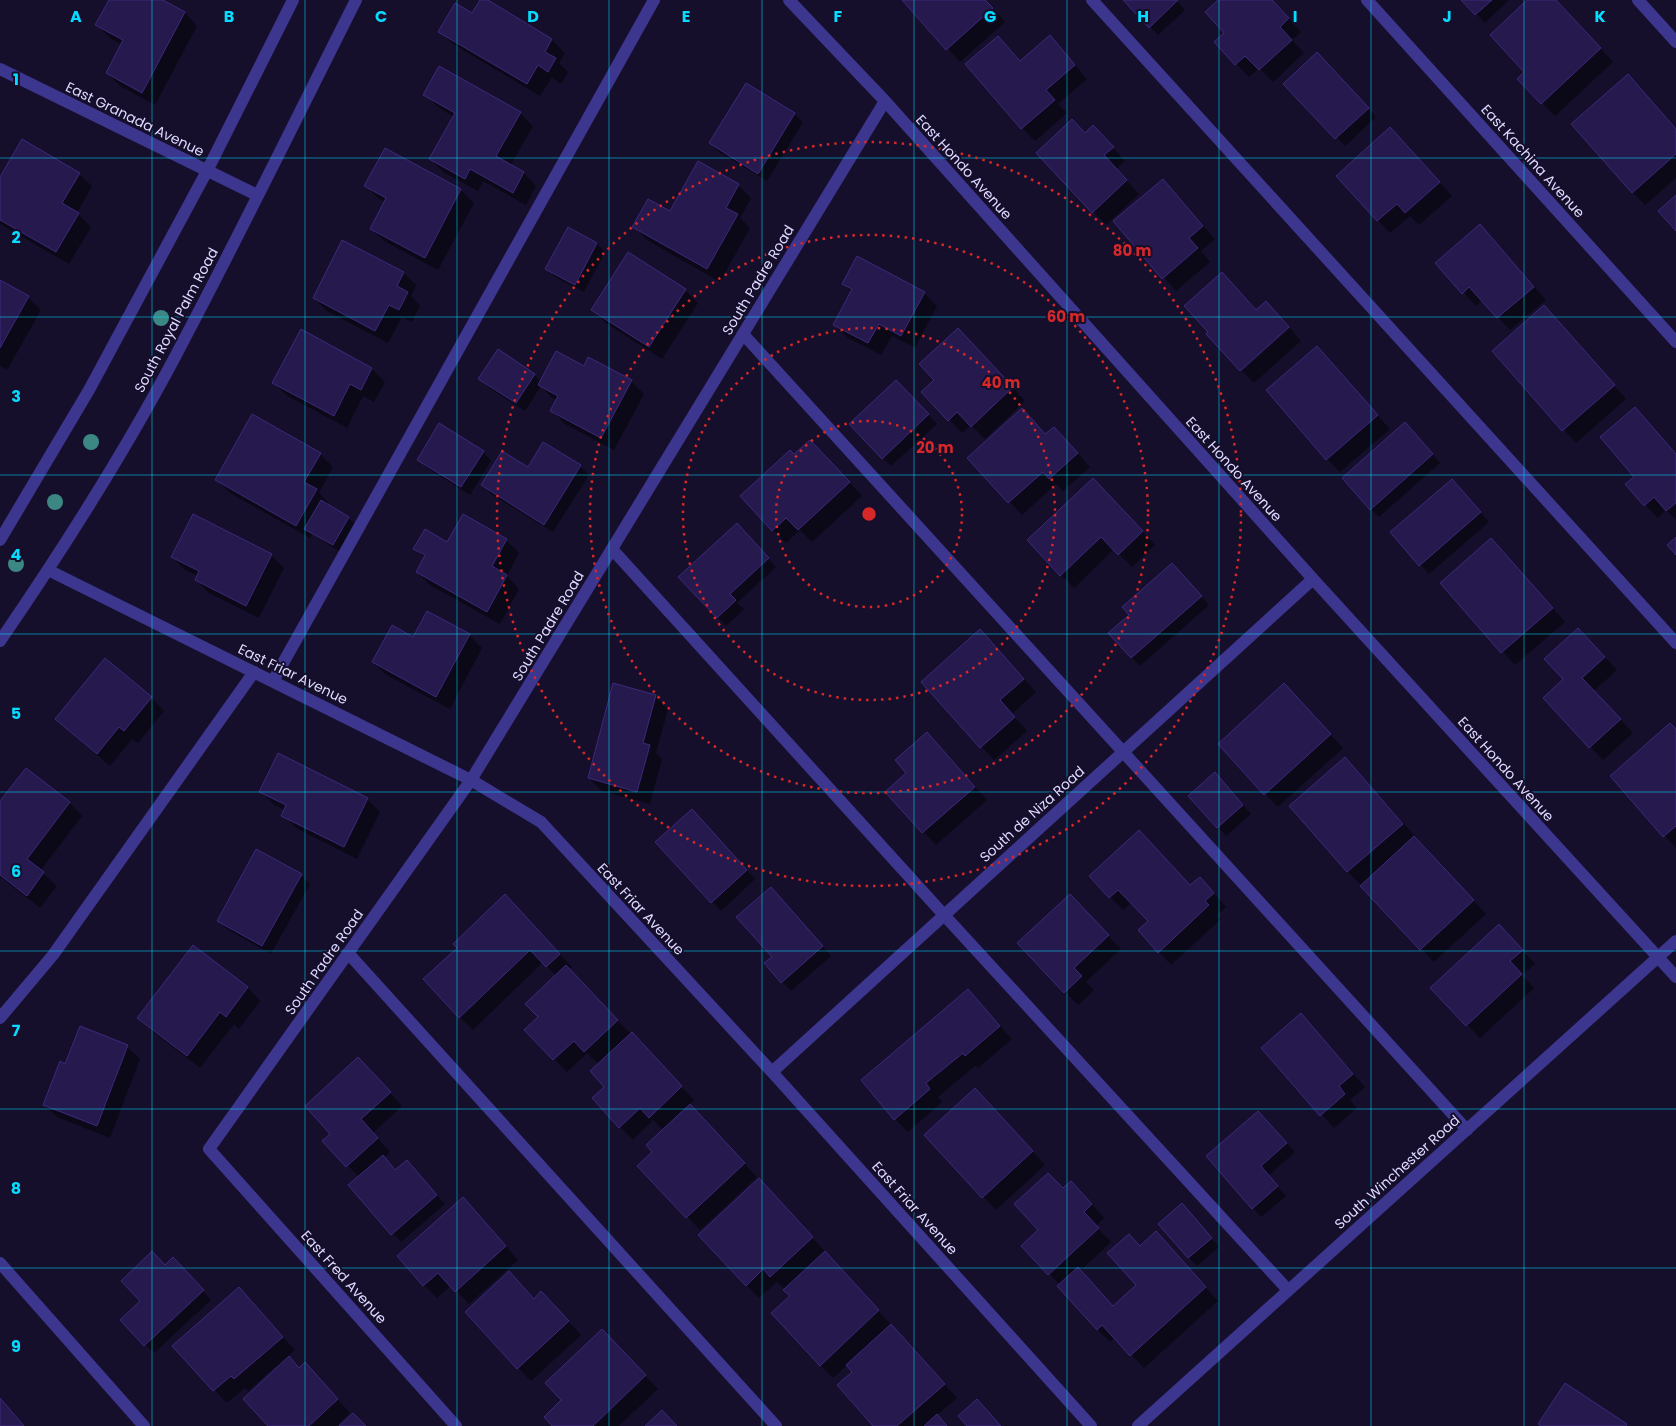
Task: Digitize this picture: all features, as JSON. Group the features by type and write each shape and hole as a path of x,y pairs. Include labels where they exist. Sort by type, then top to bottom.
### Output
{"street":[{"path":"0,540 89,390 207,171 293,0"},
{"name":"South Royal Palm Road","path":"0,641 48,570 113,467 187,336 356,0"},
{"path":"274,681 654,0"},
{"name":"East Hondo Avenue","path":"789,0 885,102 1313,579 1676,977"},
{"path":"1092,0 1676,644"},
{"name":"East Kachina Avenue","path":"1367,0 1676,342"},
{"path":"1638,0 1676,42"},
{"name":"East Granada Avenue","path":"0,68 257,195"},
{"name":"South Padre Road","path":"209,1149 471,780 885,102"},
{"path":"743,334 1466,1130"},
{"path":"612,549 1288,1290"},
{"name":"East Friar Avenue","path":"48,570 471,780 541,822 772,1072 1091,1426"},
{"name":"South de Niza Road","path":"772,1072 1313,579"},
{"path":"0,1018 53,955 254,672"},
{"name":"South Winchester Road","path":"1138,1426 1676,941"},
{"path":"348,953 776,1426"},
{"name":"East Fred Avenue","path":"209,1149 456,1426"},
{"path":"0,1263 144,1426"}],"building":[{"path":"109,0 163,0 185,12 142,93 106,73 123,40 95,25"},
{"path":"480,0 488,0 552,39 545,52 556,58 548,72 538,65 527,84 438,32 455,3 472,13"},
{"path":"902,0 985,0 993,8 946,50"},
{"path":"1123,0 1178,0 1149,28"},
{"path":"1218,0 1272,0 1289,18 1280,27 1292,40 1259,70 1245,56 1235,65 1214,42 1224,33 1205,12"},
{"path":"1461,0 1492,0 1475,15"},
{"path":"1527,0 1556,0 1601,48 1541,104 1517,79 1524,72 1490,35"},
{"path":"1050,35 1075,65 1046,90 1055,100 1021,129 965,64 998,36 1020,61"},
{"path":"1317,52 1369,108 1335,139 1283,84"},
{"path":"439,66 521,112 496,156 524,172 513,193 470,169 465,179 429,159 455,113 423,95"},
{"path":"1628,74 1676,129 1676,154 1632,193 1571,124"},
{"path":"746,83 795,113 758,174 709,143"},
{"path":"1072,119 1085,133 1093,125 1114,147 1104,155 1127,180 1092,213 1036,153"},
{"path":"1390,127 1440,182 1405,213 1397,204 1377,221 1336,176"},
{"path":"22,139 80,173 62,203 79,213 56,252 0,220 0,177"},
{"path":"385,148 461,189 425,258 370,229 386,198 364,186"},
{"path":"698,161 739,184 726,208 738,214 707,269 632,227 648,199 670,211"},
{"path":"1163,179 1203,226 1189,238 1198,248 1162,279 1113,221"},
{"path":"1676,195 1676,231 1658,211"},
{"path":"1480,224 1534,287 1497,318 1469,287 1462,294 1435,263"},
{"path":"568,227 597,243 575,285 545,269"},
{"path":"342,240 404,272 397,286 408,292 399,310 389,305 375,331 313,298"},
{"path":"628,252 686,289 649,347 591,310"},
{"path":"857,256 925,292 901,336 879,324 868,343 833,325 852,289 842,284"},
{"path":"1222,272 1256,310 1266,301 1289,327 1240,371 1206,334 1208,332 1184,306"},
{"path":"0,280 29,296 0,348"},
{"path":"1544,305 1615,385 1562,431 1492,351"},
{"path":"958,328 1013,387 971,427 957,412 948,421 921,392 934,380 919,364"},
{"path":"301,329 372,368 361,390 350,384 334,416 272,383"},
{"path":"1317,346 1378,415 1326,460 1266,390"},
{"path":"498,349 535,374 516,403 478,379"},
{"path":"556,351 584,366 588,357 632,380 601,438 550,411 558,396 538,385"},
{"path":"896,380 929,414 882,459 849,424"},
{"path":"1635,407 1676,454 1676,503 1666,511 1654,497 1644,506 1625,484 1634,477 1600,437"},
{"path":"1022,408 1045,434 1054,427 1078,453 1049,479 1043,472 1008,503 967,458"},
{"path":"252,414 321,453 304,482 317,489 296,526 215,480"},
{"path":"1405,422 1433,454 1370,510 1342,478"},
{"path":"439,423 484,451 461,487 417,460"},
{"path":"810,440 850,482 798,530 786,518 772,531 740,496 790,450 794,454"},
{"path":"543,442 581,465 544,525 481,485 502,451 528,467"},
{"path":"1093,478 1143,531 1118,555 1101,537 1060,576 1027,540"},
{"path":"1452,479 1481,512 1419,566 1390,532"},
{"path":"321,500 349,517 333,545 304,529"},
{"path":"193,514 272,554 246,606 195,580 199,571 171,557"},
{"path":"463,514 507,539 492,566 507,575 487,612 416,572 425,555 413,549 425,529 447,542"},
{"path":"737,523 769,558 730,594 736,600 717,618 678,577"},
{"path":"1676,537 1676,555 1667,545"},
{"path":"1491,538 1553,608 1501,653 1440,583"},
{"path":"1172,563 1202,596 1131,658 1108,633 1129,615 1122,607"},
{"path":"427,611 470,634 436,697 372,662 392,625 413,637"},
{"path":"1578,628 1605,657 1582,678 1621,719 1589,748 1543,698 1563,679 1544,659"},
{"path":"980,629 1024,679 1000,700 1015,717 980,748 921,682"},
{"path":"105,658 152,697 124,731 119,727 97,754 55,719"},
{"path":"613,683 656,695 643,743 650,745 637,792 588,778"},
{"path":"1284,683 1331,734 1264,795 1218,744"},
{"path":"1670,723 1676,729 1676,826 1663,837 1610,776"},
{"path":"927,732 975,787 922,833 885,792 906,773 895,760"},
{"path":"278,753 368,798 344,847 281,816 286,805 259,792"},
{"path":"1345,757 1403,824 1347,872 1289,806"},
{"path":"26,768 70,802 27,859 44,872 27,896 0,875 0,801"},
{"path":"1215,772 1243,805 1217,828 1188,796"},
{"path":"692,809 747,870 711,903 655,842"},
{"path":"1139,830 1190,885 1200,877 1214,893 1205,901 1209,905 1158,953 1138,930 1148,921 1118,890 1109,898 1089,876"},
{"path":"1414,836 1474,900 1420,950 1360,886"},
{"path":"256,849 302,874 262,946 217,921"},
{"path":"771,887 823,946 781,983 764,963 772,957 736,917"},
{"path":"505,894 560,954 546,967 530,950 459,1018 423,979 457,948 453,944"},
{"path":"1070,894 1109,935 1074,968 1082,976 1064,993 1017,943"},
{"path":"1499,924 1523,950 1510,961 1522,974 1466,1026 1430,988"},
{"path":"193,945 248,987 226,1017 220,1012 187,1056 137,1018"},
{"path":"566,965 618,1020 584,1052 574,1041 553,1060 524,1030 538,1017 525,1004"},
{"path":"968,989 1000,1026 965,1056 963,1053 926,1083 930,1089 894,1120 861,1080"},
{"path":"1301,1013 1353,1074 1339,1086 1345,1094 1320,1116 1261,1048"},
{"path":"80,1026 128,1045 97,1126 43,1105 60,1061 65,1064"},
{"path":"632,1032 682,1086 649,1118 640,1108 619,1128 592,1098 604,1087 590,1071"},
{"path":"358,1057 391,1092 361,1119 378,1138 346,1167 322,1141 330,1134 305,1106"},
{"path":"975,1088 1033,1151 982,1198 924,1135"},
{"path":"690,1104 745,1163 686,1218 637,1166 652,1152 646,1145"},
{"path":"1258,1111 1287,1143 1261,1166 1278,1186 1252,1209 1206,1156"},
{"path":"383,1155 395,1170 407,1160 437,1195 391,1235 348,1185"},
{"path":"1048,1173 1063,1188 1071,1181 1092,1204 1084,1212 1099,1228 1048,1275 1021,1246 1038,1230 1014,1204"},
{"path":"759,1178 813,1237 770,1277 763,1269 746,1286 698,1235"},
{"path":"463,1197 506,1246 455,1292 438,1273 423,1286 397,1256"},
{"path":"1182,1203 1212,1238 1188,1258 1158,1224"},
{"path":"1156,1231 1206,1287 1130,1356 1102,1325 1097,1330 1057,1286 1078,1267 1113,1306 1136,1285 1107,1253 1129,1234 1140,1246"},
{"path":"152,1251 165,1265 173,1257 204,1290 144,1346 120,1320 140,1301 121,1281"},
{"path":"825,1251 879,1310 820,1366 771,1313 790,1296 783,1290"},
{"path":"509,1271 534,1299 541,1291 569,1321 517,1369 465,1312"},
{"path":"239,1287 283,1337 234,1379 231,1376 213,1391 172,1346"},
{"path":"891,1324 945,1384 897,1426 873,1426 837,1385 852,1372 846,1365"},
{"path":"602,1329 646,1375 593,1426 552,1426 544,1417 561,1400 545,1383"},
{"path":"289,1356 299,1368 305,1362 338,1399 309,1426 268,1426 243,1399"},
{"path":"1565,1383 1627,1424 1626,1426 1541,1426 1538,1424"},
{"path":"0,1398 24,1426 0,1426"},
{"path":"977,1399 1001,1426 967,1426 958,1416"},
{"path":"662,1410 677,1426 645,1426"},
{"path":"353,1413 366,1426 339,1426"},
{"path":"937,1414 947,1426 924,1426"}]}
